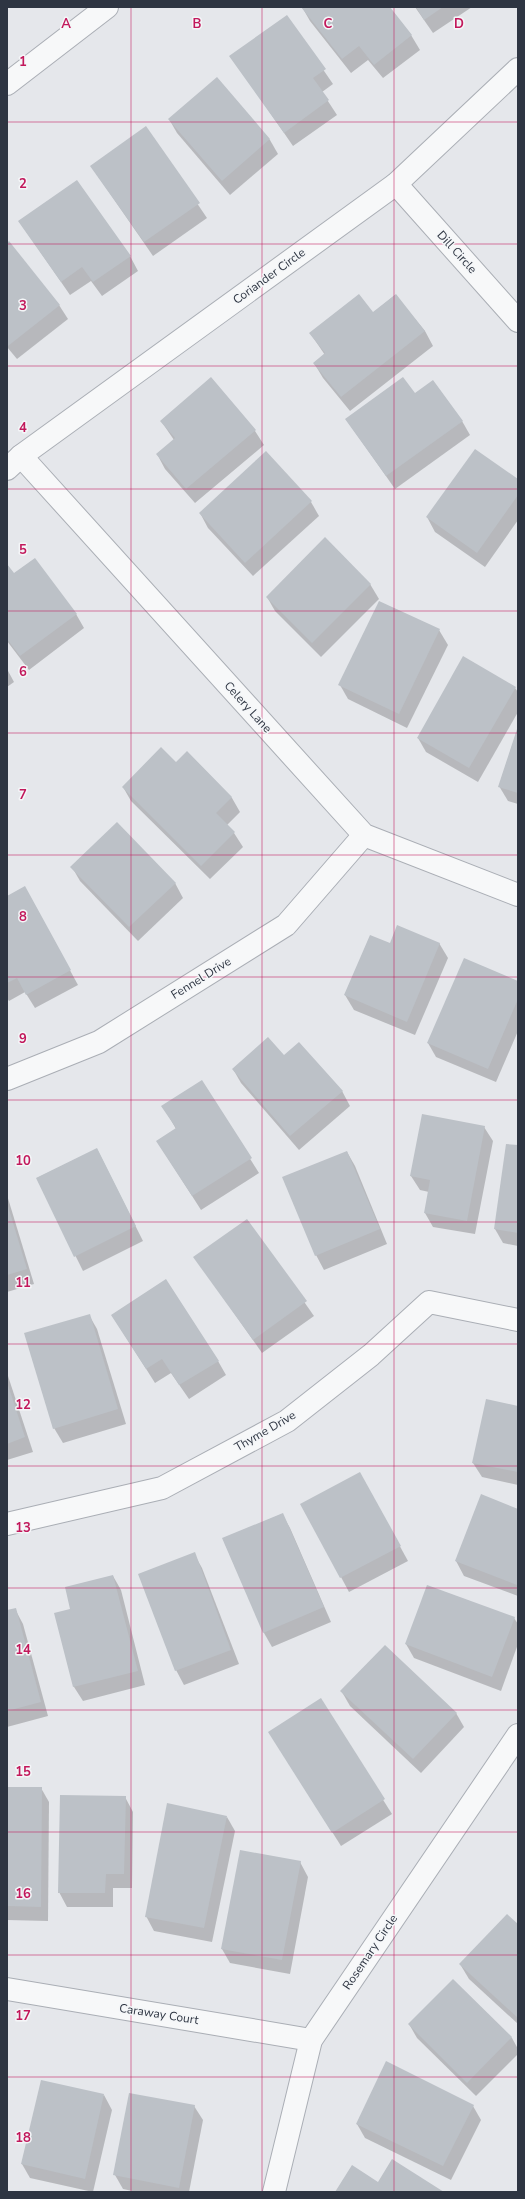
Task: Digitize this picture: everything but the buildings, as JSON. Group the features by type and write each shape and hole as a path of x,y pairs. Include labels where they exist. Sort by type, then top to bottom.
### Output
{"street":[{"path":"7,84 107,7"},
{"name":"Coriander Circle","path":"14,462 396,184 518,70"},
{"name":"Dill Circle","path":"396,184 518,321"},
{"name":"Celery Lane","path":"14,462 364,835 518,895"},
{"name":"Fennel Drive","path":"7,1079 99,1042 286,925 364,835"},
{"name":"Thyme Drive","path":"7,1524 162,1488 287,1421 371,1355 429,1302 518,1320"},
{"name":"Rosemary Circle","path":"274,2192 310,2040 518,1735"},
{"name":"Caraway Court","path":"7,1989 310,2040"}]}
